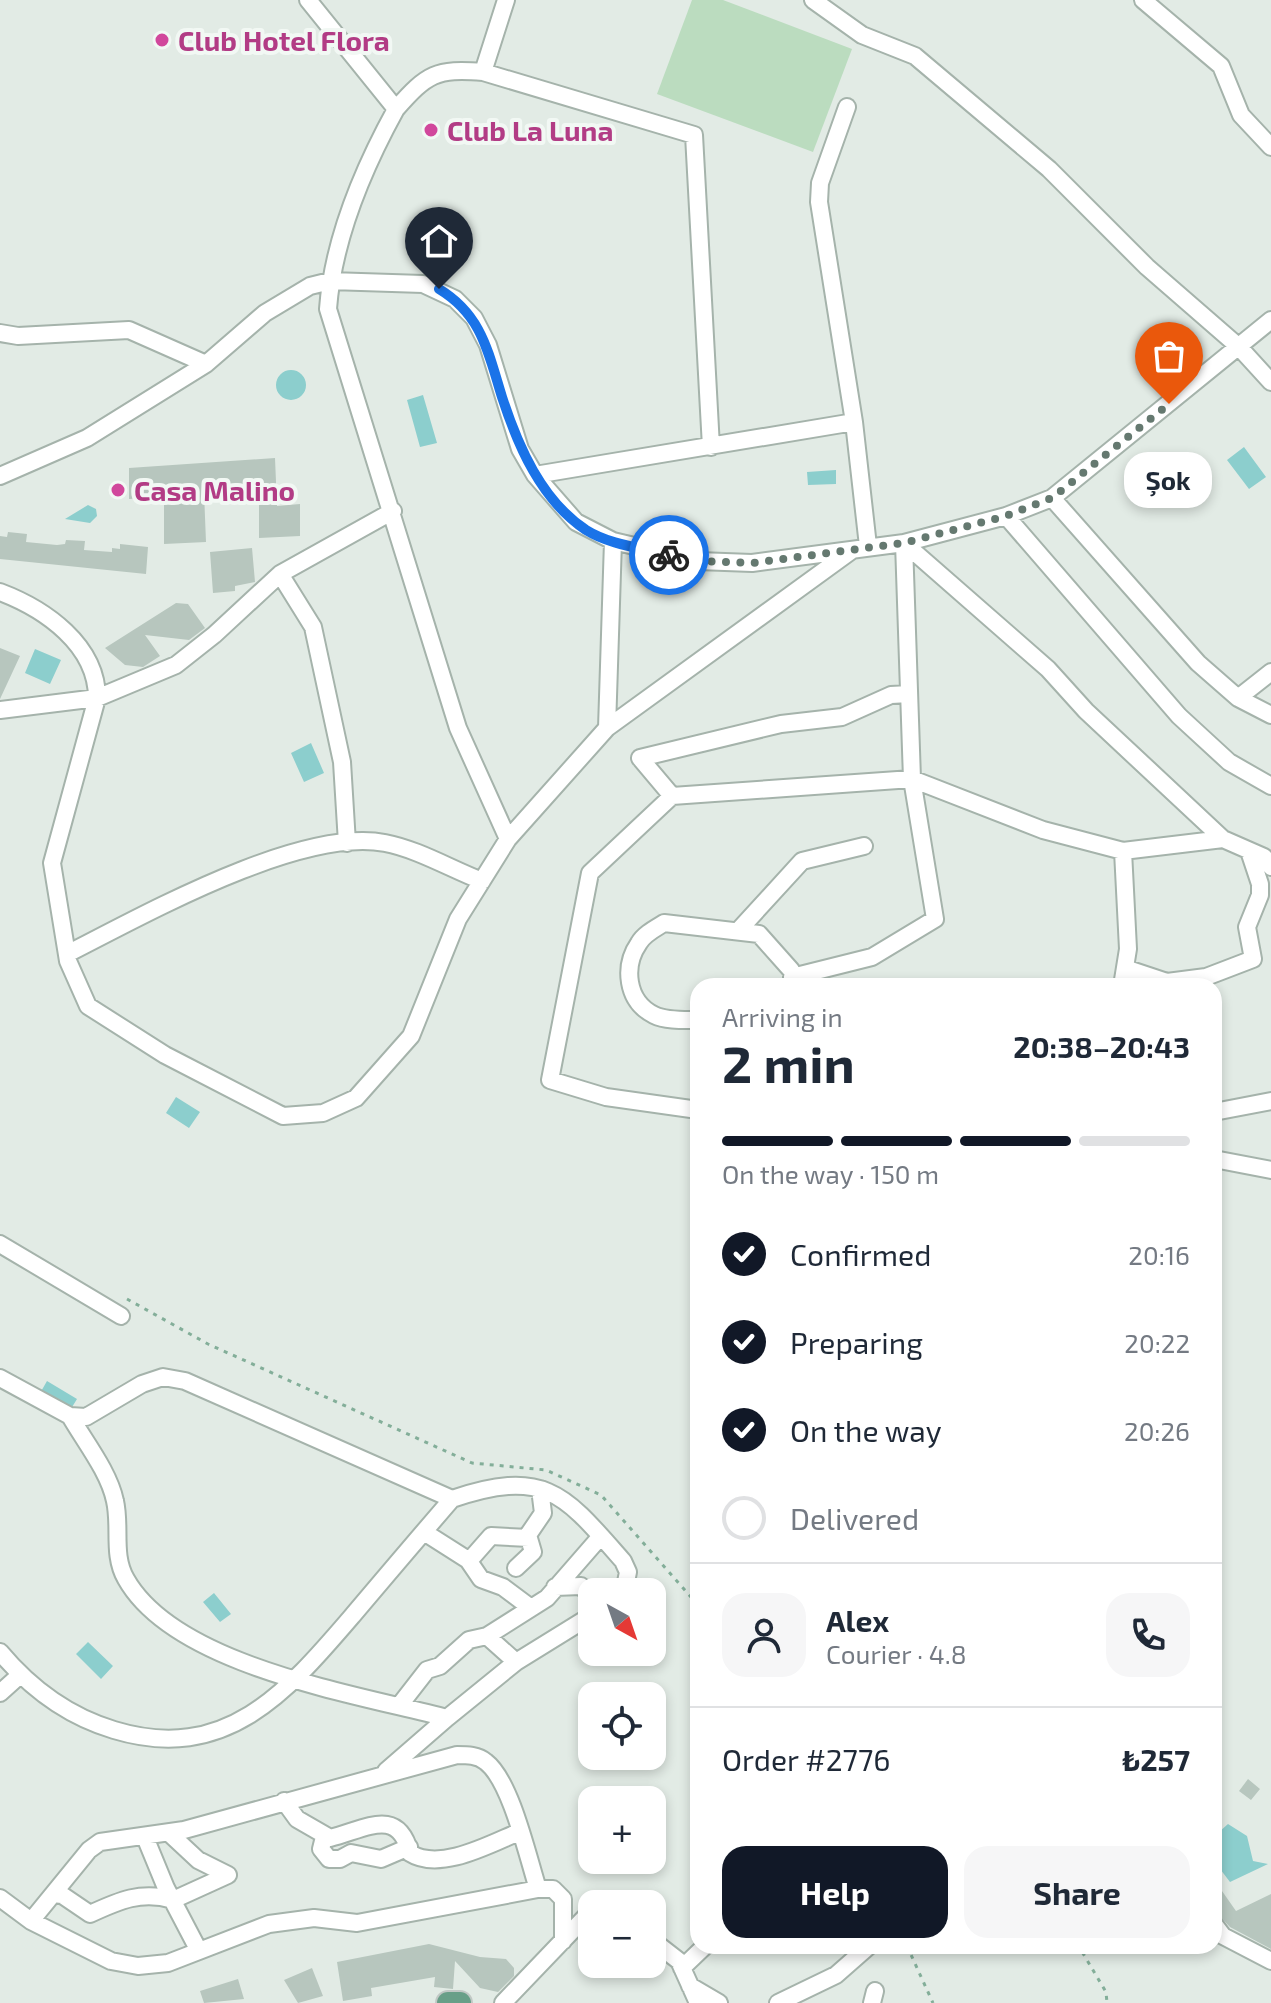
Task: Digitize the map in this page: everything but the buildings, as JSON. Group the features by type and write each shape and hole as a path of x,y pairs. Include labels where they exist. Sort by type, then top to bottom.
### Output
{"main road":[{"path":"448,2003 460,2003"}],"street":[{"path":"308,0 396,109"},
{"path":"483,72 506,0"},
{"path":"813,0 862,35 915,56 1049,169 1147,267 1239,347 1271,382"},
{"path":"1143,0 1221,66 1241,115 1271,147"},
{"path":"508,839 458,728 328,309 330,281 376,145 396,109 419,83 434,73 450,69 483,72 694,135 711,447"},
{"path":"847,107 820,183 819,202 854,422 861,548"},
{"path":"0,476 87,438 206,364 265,313 310,286 330,281 423,284 455,299 482,333 520,449 535,475 576,522 613,541 698,561 752,563 904,543 1006,516 1052,498 1271,320"},
{"path":"0,333 18,336 129,330 206,364"},
{"path":"535,475 854,422"},
{"path":"1052,498 1198,663 1238,698 1271,715"},
{"path":"0,710 97,698 176,665 214,635 280,574 393,511"},
{"path":"1006,516 1179,716 1229,762 1271,786"},
{"path":"607,728 613,541"},
{"path":"806,978 872,957 935,919 912,779 904,543"},
{"path":"904,543 1048,669 1086,711 1223,839 1270,864"},
{"path":"0,592 51,617 69,636 92,671 97,698 52,863 67,954 88,1006 165,1055 283,1116 323,1113 356,1098 411,1036 458,919 508,839 607,728 861,548"},
{"path":"280,574 313,627 342,762 347,843"},
{"path":"1238,698 1271,672"},
{"path":"672,796 640,758 781,724 842,717 891,695 909,694"},
{"path":"690,1109 606,1097 550,1080 590,873 672,796 912,779 1043,830 1123,851 1223,839"},
{"path":"67,954 156,909 259,865 306,850 347,843 385,843 482,881"},
{"path":"738,931 802,861 864,846"},
{"path":"1123,851 1123,978"},
{"path":"1198,978 1253,959 1247,927 1260,895 1260,884 1249,851"},
{"path":"690,1019 653,1015 639,1003 630,985 630,962 639,941 664,923 759,934 791,970 793,978"},
{"path":"1125,968 1155,978"},
{"path":"1222,1110 1271,1101"},
{"path":"1222,1161 1271,1170"},
{"path":"0,1244 121,1316"},
{"path":"0,1378 70,1416 95,1415 142,1384 163,1377 185,1381 452,1499"},
{"path":"70,1416 110,1484 116,1502 118,1556 126,1578 139,1596 188,1639 212,1651 298,1679 447,1718"},
{"path":"516,1568 533,1552 529,1538 543,1513 540,1489"},
{"path":"0,1652 20,1675 55,1705 100,1726 137,1737 182,1740 218,1731 255,1714 298,1679 452,1499 479,1490 540,1489 558,1493 574,1505 601,1536 628,1572 627,1578"},
{"path":"424,1532 469,1561 481,1579 503,1587 531,1608"},
{"path":"469,1561 491,1536 529,1538"},
{"path":"399,1706 427,1670 440,1666 469,1640 487,1636 547,1598 601,1536"},
{"path":"555,1587 578,1586"},
{"path":"383,1773 516,1662 578,1624"},
{"path":"487,1636 516,1662"},
{"path":"0,1693 20,1675"},
{"path":"31,1921 89,1850 100,1842 169,1833 457,1755 474,1756 487,1763 500,1779 538,1889"},
{"path":"284,1801 297,1819 324,1837 386,1823 397,1825 406,1835 410,1853 418,1858 434,1860 475,1850 519,1832"},
{"path":"53,1894 62,1895 90,1914 117,1901 153,1894 173,1900 228,1875 198,1860 169,1833"},
{"path":"145,1837 199,1951"},
{"path":"324,1837 321,1849 329,1859 340,1859 351,1853 381,1859 409,1847"},
{"path":"0,1898 31,1921 111,1961 138,1966 168,1963 269,1924 314,1918 357,1923 538,1889 553,1889 563,1899 563,1941"},
{"path":"503,2003 578,1925"},
{"path":"1222,1935 1271,1961"},
{"path":"666,1951 679,1961 698,2003"},
{"path":"682,1968 697,1954"},
{"path":"778,2003 836,1975 860,1954"},
{"path":"690,1986 719,2003"}],"path":[{"path":"117,1293 208,1344 472,1463 546,1470 601,1495 690,1596"},
{"path":"911,1954 933,2003"},
{"path":"1083,1954 1106,1992 1107,2003"}],"green space":[{"path":"692,0 723,0 852,49 813,152 657,94"}],"water":[{"path":"291,370 297,371 305,379 305,391 297,399 291,400 285,399 277,391 276,385 277,379 285,371"},
{"path":"423,395 437,443 420,447 407,400"},
{"path":"1244,447 1266,477 1249,489 1227,460"},
{"path":"836,470 836,484 808,485 807,472"},
{"path":"88,505 96,509 97,516 90,523 65,519"},
{"path":"35,649 61,660 50,684 25,673"},
{"path":"311,743 324,773 304,782 291,753"},
{"path":"176,1097 200,1112 189,1128 166,1113"},
{"path":"47,1381 77,1399 69,1412 39,1395"},
{"path":"214,1593 231,1614 220,1622 203,1602"},
{"path":"88,1642 113,1666 101,1679 76,1654"},
{"path":"1228,1824 1247,1836 1253,1861 1268,1864 1230,1882 1222,1872 1222,1829"}],"way so far":[{"path":"669,555 698,561 752,563 904,543 1006,516 1052,498 1169,404"}],"place":[{"name":"Club Hotel Flora","path":"162,40"},
{"name":"Club La Luna","path":"431,130"},
{"name":"Şok","path":"1169,404"},
{"name":"Casa Malino","path":"118,490"}],"route":[{"path":"439,289 455,299 474,318 488,345 520,449 535,475 563,508 589,531 613,541 669,555"}]}
